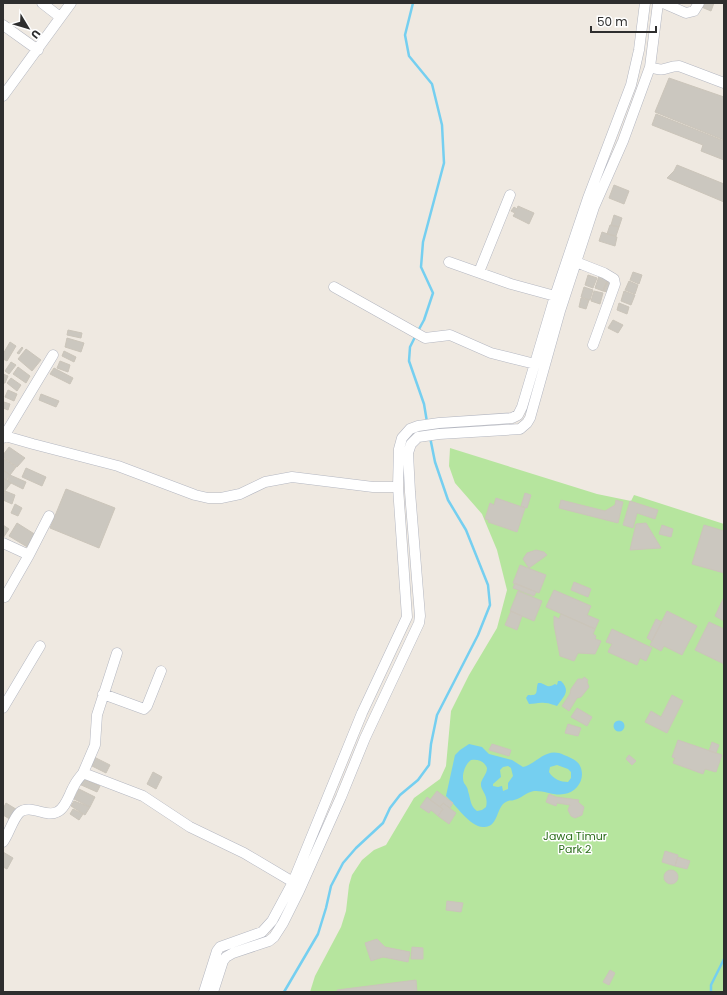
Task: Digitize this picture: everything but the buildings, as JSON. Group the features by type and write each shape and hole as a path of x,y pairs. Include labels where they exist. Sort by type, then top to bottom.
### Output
{"street":[{"path":"42,3 60,17"},
{"path":"3,96 71,3"},
{"path":"213,992 223,960 226,957 233,953 269,941 279,931 300,891 365,738 414,634 420,616 410,492 408,453 411,444 418,437 439,428 515,417 520,412 555,296 584,222 633,80 639,50 645,3"},
{"path":"204,992 217,951 220,947 262,932 268,927 277,914 293,882 362,713 408,617 398,487 399,445 405,433 418,426 515,430 520,429 528,423 560,311 576,262 584,222 594,207 623,141 650,67 658,3"},
{"path":"663,3 686,13 694,11 699,3"},
{"path":"3,25 38,50"},
{"path":"650,67 664,70 674,66 679,66 724,83"},
{"path":"479,272 510,195"},
{"path":"449,262 511,284 555,296"},
{"path":"576,262 604,273 614,279 615,284 594,345"},
{"path":"334,287 429,339 447,334 491,353 535,364"},
{"path":"53,355 4,437 118,466 194,495 208,498 221,498 240,494 265,482 292,477 373,487 398,487"},
{"path":"418,426 418,437"},
{"path":"5,597 49,516"},
{"path":"3,543 29,555"},
{"path":"3,708 40,646"},
{"path":"3,842 18,814 24,810 52,814 61,810 83,773 95,745 97,715 117,654"},
{"path":"103,694 144,708 147,706 161,671"},
{"path":"83,773 143,796 190,826 244,853 293,882"},
{"path":"331,791 341,797"},
{"path":"322,811 332,816"}],"green space":[{"name":"Jawa Timur Park 2","path":"450,448 597,494 631,501 634,495 724,524 724,992 310,992 315,976 341,927 346,911 349,885 352,875 362,860 374,850 386,845 414,798 440,779 446,766 451,711 469,675 497,628 507,590 497,550 482,514 455,483 449,466"}],"water":[{"path":"558,681 561,681 566,688 566,691 557,706 548,703 529,704 526,698 528,695 536,694 538,683 549,686 555,684 557,685"},
{"path":"619,720 623,722 625,726 623,730 619,732 615,730 613,726 615,722"},
{"path":"469,744 482,747 489,754 512,760 523,767 547,754 558,753 574,759 579,764 582,774 580,783 569,793 556,794 534,791 517,799 508,801 501,807 492,824 483,827 478,826 468,819 446,796 455,755","holes":["471,760 478,760 487,768 481,783 487,803 486,807 482,810 477,811 473,807 468,789 463,780 464,770","557,765 568,769 571,772 571,778 568,782 557,780 549,772 550,767","508,766 511,768 513,776 508,783 508,789 503,791 502,786 493,786 493,784 501,777 500,770 503,767"]}],"waterway":[{"path":"413,3 405,35 409,56 432,84 442,125 444,163 423,242 421,267 433,293 424,320 418,331"},
{"path":"416,335 410,347 409,361 424,404 427,422"},
{"path":"284,992 318,934 331,886 343,863 356,848 383,823 390,808 400,795 418,780 429,765 431,744 437,715 478,635 490,605 488,585 466,530 448,500 435,462 430,437"},
{"path":"711,992 711,985 724,959"}]}
